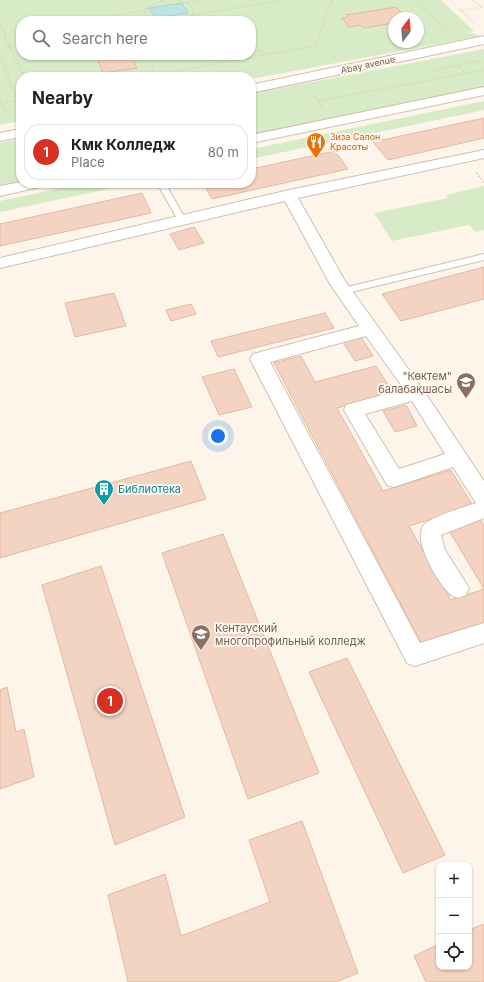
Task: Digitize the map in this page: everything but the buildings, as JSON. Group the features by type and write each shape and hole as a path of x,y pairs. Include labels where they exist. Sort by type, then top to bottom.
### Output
{"street":[{"name":"Abay avenue","path":"256,88 484,40"},
{"path":"256,138 484,91"},
{"path":"0,137 16,134"},
{"path":"0,263 289,195 484,154"},
{"path":"0,191 16,188"},
{"path":"289,195 343,291 416,393 484,498"},
{"path":"370,329 259,359 415,655 484,633"},
{"path":"416,393 353,410 394,479 458,458"},
{"path":"458,588 433,548 430,538 431,531 438,526 484,508"}],"lane":[{"path":"165,188 182,220"},
{"path":"343,291 484,257"}],"path":[{"path":"109,16 145,10 156,2 165,0"},
{"path":"175,0 180,0 187,3 194,9 193,15 284,0"},
{"path":"187,3 206,0"},
{"path":"256,56 316,46 332,0"},
{"path":"414,0 448,31"},
{"path":"450,0 477,26"},
{"path":"473,0 484,10"},
{"path":"461,11 481,7"},
{"path":"145,10 146,16"},
{"path":"0,22 9,46 16,59"},
{"path":"4,33 16,31"},
{"path":"9,46 16,44"},
{"path":"256,49 268,54"},
{"path":"0,55 16,96"},
{"path":"17,60 23,72"},
{"path":"152,72 156,60"},
{"path":"172,72 236,60"},
{"path":"453,61 484,91"},
{"path":"318,101 484,70"},
{"path":"302,79 334,122"},
{"path":"0,99 6,114"},
{"path":"1,104 16,101"}],"green space":[{"path":"0,0 441,0 474,31 468,32 480,36 424,47 424,12 388,12 388,48 416,48 256,78 256,72 16,72 16,122 0,125"},
{"path":"484,49 484,91 256,138 256,93"},
{"path":"484,101 484,110 256,158 256,148"},
{"path":"16,140 16,185 0,191 0,143"},
{"path":"484,186 484,230 475,232 469,225 392,241 374,213 448,198 446,195"},
{"path":"61,188 113,188 0,212 0,201"}],"water":[{"path":"182,3 188,13 168,16 154,16 149,8"}],"place":[{"name":"Зиза Салон Красоты","path":"316,159"},
{"name":"\"Көктем\" балабақшасы","path":"466,399"},
{"name":"Библиотека","path":"104,506"},
{"name":"Кентауский многопрофильный колледж","path":"201,651"},
{"name":"Кмк Колледж","path":"110,701"}]}
